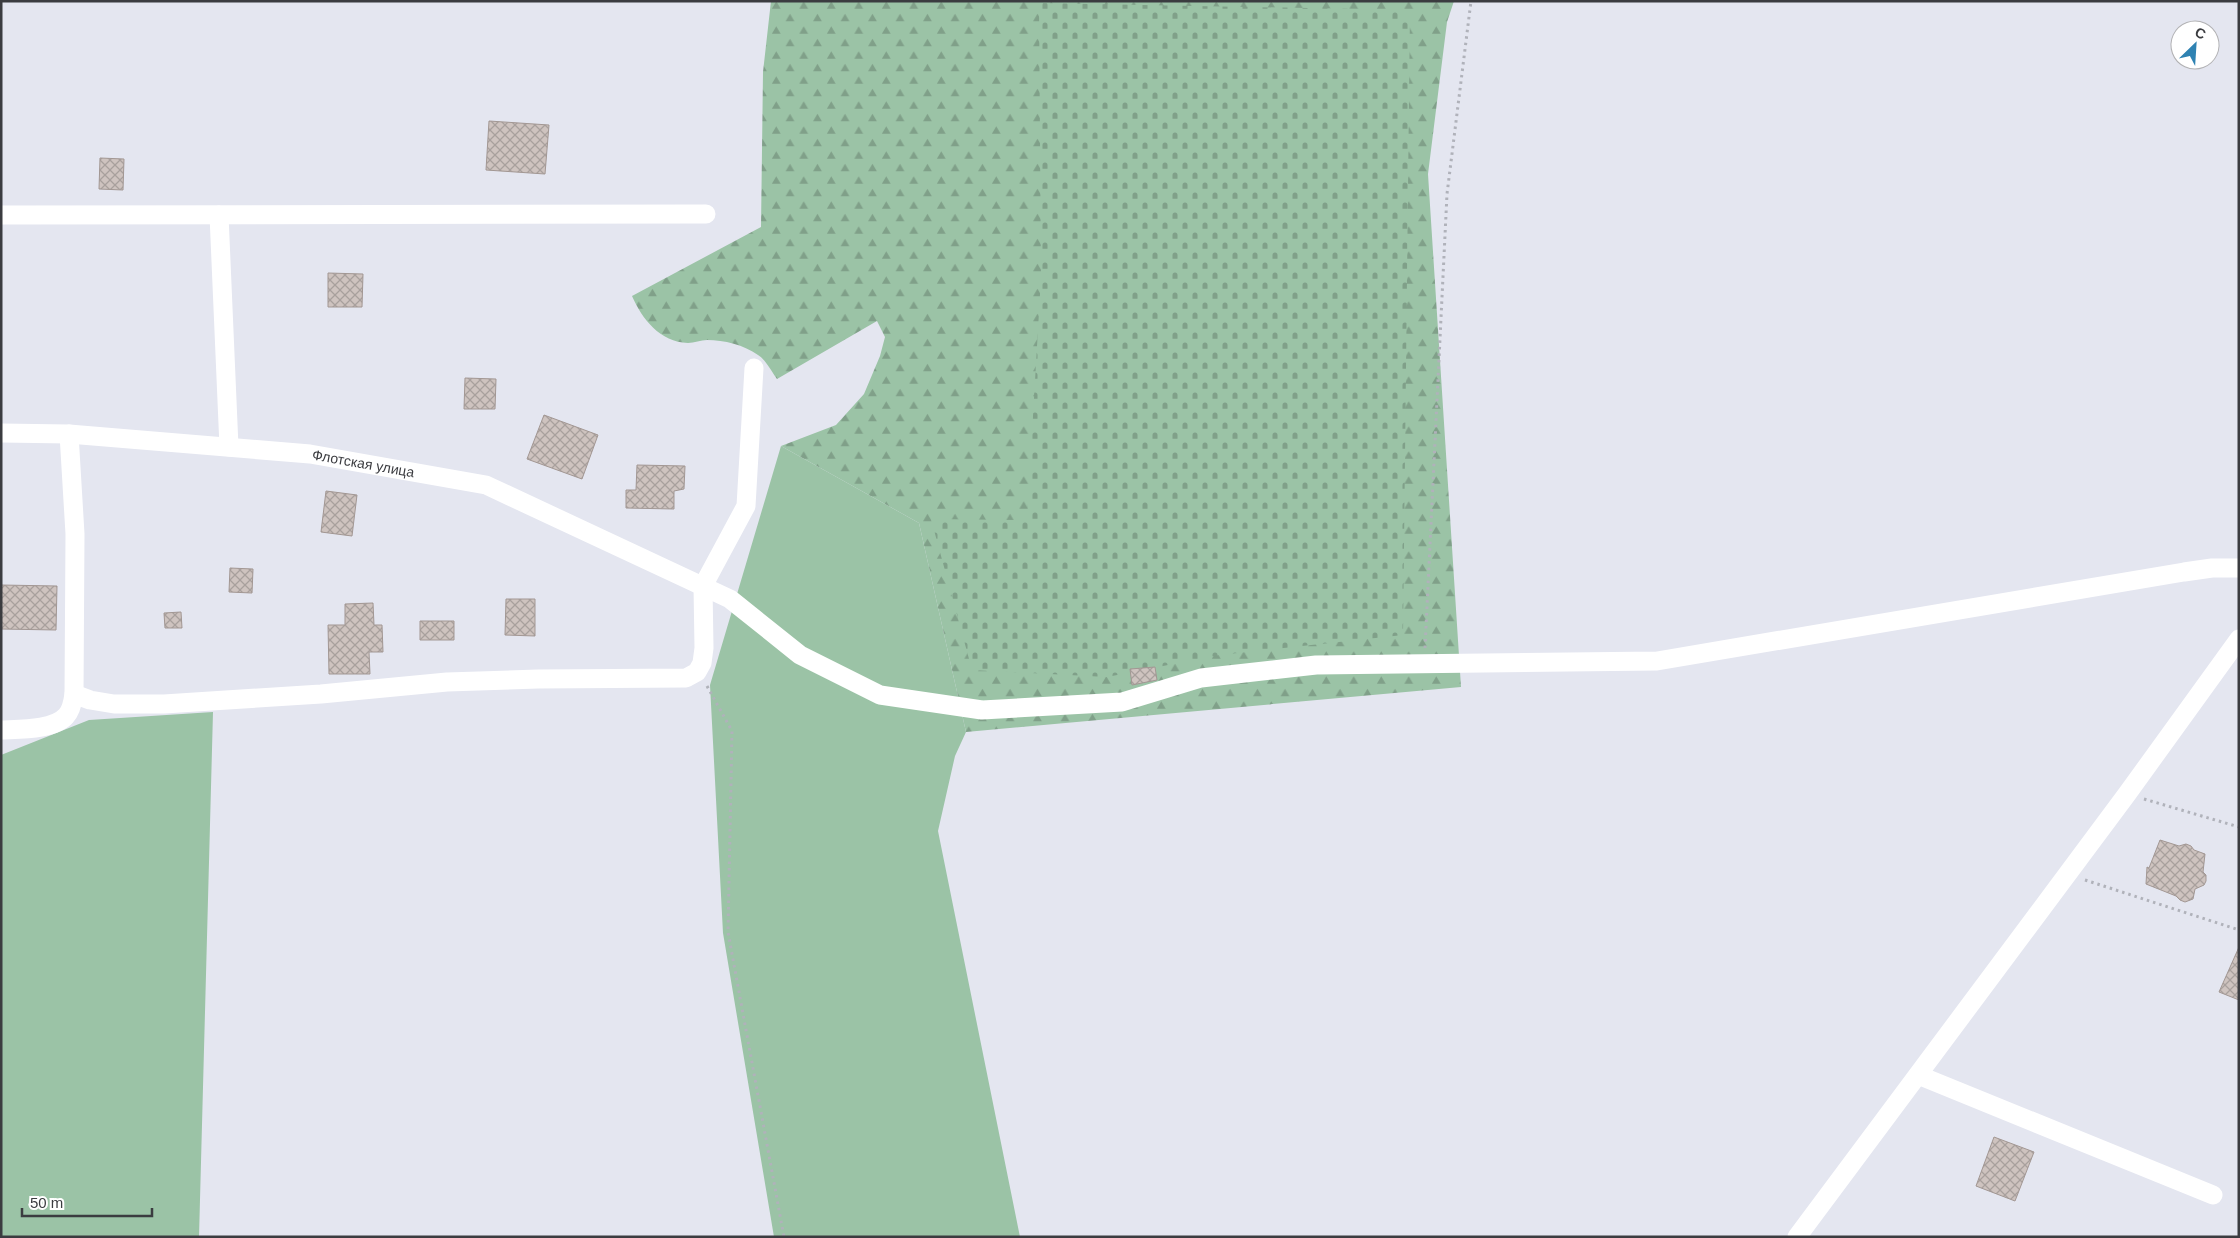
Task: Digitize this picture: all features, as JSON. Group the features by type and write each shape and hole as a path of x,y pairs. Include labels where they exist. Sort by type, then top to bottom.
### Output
{"street":[{"path":"1,215 706,214"},
{"path":"220,215 229,447"},
{"path":"74,694 90,700 114,704 164,704 321,694 447,682 686,678 697,672 702,663 704,648 703,586 746,506 754,368"},
{"name":"Флотская улица","path":"1,433 69,434 310,454 486,485 730,599 800,655 880,695 982,710 1122,702 1201,678 1316,665 1657,661 2184,572 2212,568 2239,568"},
{"path":"1,730 42,727 58,722 66,716 72,705 74,694 75,534 69,434"},
{"path":"1798,1237 2239,639"},
{"path":"1918,1074 2213,1195"}],"path":[{"path":"1424,664 1447,194 1470,1"},
{"path":"702,663 705,682 732,732 728,932 784,1237"},
{"path":"2126,794 2239,827"},
{"path":"2067,874 2239,930"}],"green space":[{"path":"771,1 1454,1 1447,22 1428,174 1461,687 966,732 919,523 781,446 836,425 864,394 880,356 885,337 877,321 777,379 761,357 740,346 713,340 688,343 678,342 661,334 647,321 632,296 761,227 763,72"},
{"path":"1039,3 1410,10 1403,635 1219,655 1107,677 972,670 931,519 1027,520 1041,277"},
{"path":"781,446 919,523 966,732 955,756 938,831 1020,1237 774,1237 723,933 710,685"},
{"path":"213,712 199,1237 1,1237 1,755 89,720"}],"building":[{"path":"489,121 549,125 545,174 486,170"},
{"path":"100,158 124,159 123,190 99,189"},
{"path":"328,273 363,274 362,307 328,307"},
{"path":"465,378 496,379 495,409 464,409"},
{"path":"544,415 598,435 582,479 527,459"},
{"path":"637,465 685,466 684,489 674,491 674,509 626,508 626,490 636,490"},
{"path":"326,491 357,495 352,536 321,532"},
{"path":"230,568 253,569 252,593 229,592"},
{"path":"1,585 57,586 56,630 1,629"},
{"path":"506,599 535,599 535,636 505,635"},
{"path":"373,603 374,625 382,625 383,652 369,652 370,674 329,674 328,625 345,625 345,604"},
{"path":"181,612 182,628 165,628 164,613"},
{"path":"420,621 454,621 454,640 420,640"},
{"path":"1155,667 1157,680 1132,685 1130,669"},
{"path":"2160,840 2179,846 2186,844 2194,850 2205,854 2203,872 2206,875 2206,881 2204,885 2195,889 2193,899 2185,902 2176,896 2146,884 2147,867 2149,868"},
{"path":"2239,947 2239,1000 2219,992"},
{"path":"1994,1137 2034,1152 2015,1201 1976,1186"}]}
